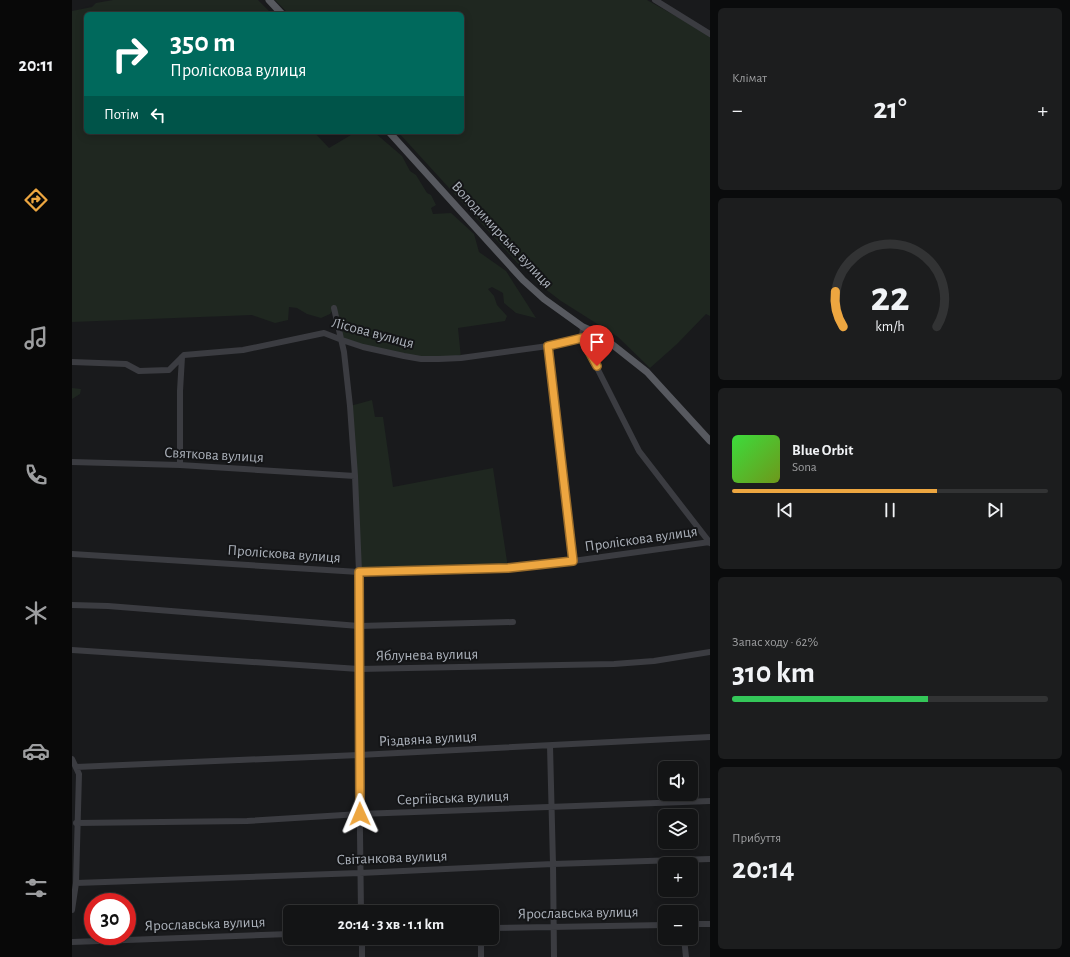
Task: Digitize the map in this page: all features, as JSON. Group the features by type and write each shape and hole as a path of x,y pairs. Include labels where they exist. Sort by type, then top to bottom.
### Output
{"main road":[{"path":"269,0 280,12"},
{"name":"Володимирська вулиця","path":"391,134 523,280 544,299 584,328 599,334 647,372 710,441"}],"street":[{"path":"654,0 710,34"},
{"path":"334,308 344,352 350,406 355,476 359,572 361,905"},
{"path":"584,328 582,338 639,451 710,542"},
{"name":"Лісова вулиця","path":"182,357 184,355 243,350 324,333 363,347 421,359 461,358 548,346 582,338"},
{"path":"548,346 573,561"},
{"path":"72,362 126,364 139,371 169,370 182,357"},
{"path":"180,465 180,391 182,357"},
{"name":"Святкова вулиця","path":"72,462 180,465 355,476"},
{"name":"Проліскова вулиця","path":"72,554 359,572 508,568 573,561 710,542"},
{"path":"72,605 108,606 359,626 513,622"},
{"name":"Яблунева вулиця","path":"72,650 359,669 614,664 710,652"},
{"name":"Різдвяна вулиця","path":"76,767 550,746 710,737"},
{"path":"550,746 554,957"},
{"path":"72,759 78,774 76,883 72,910"},
{"name":"Сергіївська вулиця","path":"76,823 247,821 360,814 710,801"},
{"name":"Світанкова вулиця","path":"76,883 710,859"},
{"path":"698,924 710,924"},
{"name":"Ярославська вулиця","path":"499,928 658,925"},
{"name":"Ярославська вулиця","path":"72,942 283,934"},
{"path":"362,945 362,957"},
{"path":"481,957 482,945"},
{"path":"685,945 686,957"}],"shaded area":[{"path":"113,0 258,0 270,12 84,12 84,134 316,134 329,148 353,134 376,134 402,156 410,171 416,175 427,193 431,195 436,205 431,208 433,214 451,213 474,234 479,252 506,271 536,318 516,313 504,303 503,293 492,287 488,289 494,296 497,305 507,316 505,321 458,328 461,358 421,359 342,340 334,309 330,314 321,318 307,314 297,308 289,307 288,320 275,323 252,315 72,322 72,11 92,7 96,3"},
{"path":"275,0 647,0 710,37 710,316 706,314 677,344 650,368 618,337 561,301 536,282 530,272 523,269 400,134 464,134 464,12 287,12"},
{"path":"72,388 81,389 80,394 72,399"},
{"path":"372,400 375,417 383,417 393,487 493,468 508,568 359,572 350,406"}],"route":[{"path":"360,814 359,572 508,568 573,561 548,346 582,338 597,366"}]}
